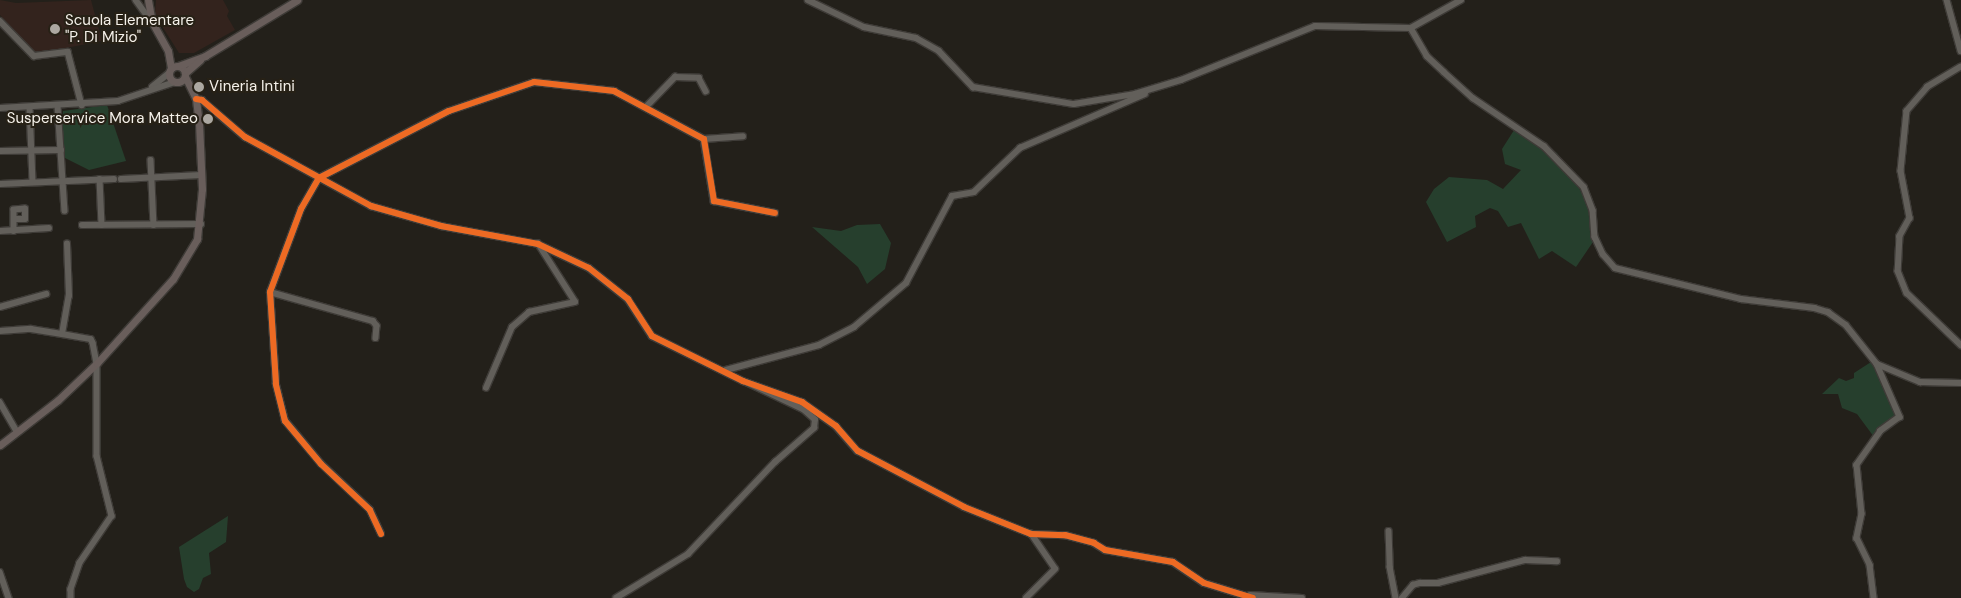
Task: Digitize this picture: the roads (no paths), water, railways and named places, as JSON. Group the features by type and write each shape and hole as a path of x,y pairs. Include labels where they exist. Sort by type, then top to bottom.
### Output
{"main road":[{"path":"148,0 152,22 168,51 177,82 194,96"},
{"path":"172,69 205,56 297,0"},
{"path":"177,82 205,56"},
{"path":"0,445 97,363 173,279 197,239 200,224 201,175 194,96 185,74 172,69"}],"street":[{"path":"136,0 152,22"},
{"path":"808,0 864,27 916,38 938,51 973,87 1074,104 1135,94 1170,83 1222,66 1315,26 1410,28 1461,0"},
{"path":"1947,0 1961,51"},
{"path":"0,21 34,56 68,52 82,105"},
{"path":"1410,28 1427,56 1444,72 1473,98 1544,146 1584,188 1593,210 1595,236 1603,254 1614,268 1741,299 1828,312 1846,325 1877,364 1900,417 1881,431 1857,465 1862,514 1857,538 1870,565 1874,598"},
{"path":"1961,67 1928,87 1907,111 1901,171 1910,218 1900,236 1898,271 1907,293 1961,345"},
{"path":"146,91 172,69"},
{"path":"646,108 675,77 699,78 706,91"},
{"path":"0,108 82,105 118,101 177,82"},
{"path":"380,534 370,510 321,464 285,421 276,384 270,292 301,208 319,178 321,179 449,111 534,82 614,91 704,139 743,136"},
{"path":"726,370 819,345 854,328 906,282 952,196 974,192 1020,148 1170,83"},
{"path":"194,96 202,100 244,137 371,206 441,226 538,244 589,268 628,299 652,336 726,370 756,390 804,410 815,420 814,428 775,462 688,554 616,598"},
{"path":"58,106 65,211"},
{"path":"30,107 33,182"},
{"path":"704,139 714,201 775,213"},
{"path":"0,151 61,150"},
{"path":"151,160 154,225"},
{"path":"121,179 201,175"},
{"path":"100,179 102,225"},
{"path":"0,184 114,179"},
{"path":"14,219 14,231"},
{"path":"82,226 200,224"},
{"path":"0,231 49,228"},
{"path":"62,334 69,296 67,244"},
{"path":"486,388 512,327 529,312 575,302 538,244"},
{"path":"270,292 373,321 377,326 376,338"},
{"path":"0,307 46,294"},
{"path":"0,331 31,330 91,339 97,363 97,456 112,516 80,563 71,589 71,598"},
{"path":"1877,364 1920,382 1961,383"},
{"path":"743,381 802,402 826,418 858,451 964,507 1031,534 1065,535 1094,543 1105,550 1172,562 1204,583 1253,598"},
{"path":"0,402 17,432"},
{"path":"1389,531 1390,567 1396,598"},
{"path":"1026,598 1055,569 1031,534"},
{"path":"1402,598 1413,585 1420,583 1438,583 1525,560 1557,561"},
{"path":"0,572 9,598"},
{"path":"1238,594 1302,598"}],"place":[{"name":"Scuola Elementare \"P. Di Mizio\"","path":"55,29"},
{"name":"Vineria Intini","path":"199,87"},
{"name":"Susperservice Mora Matteo","path":"208,119"}]}
